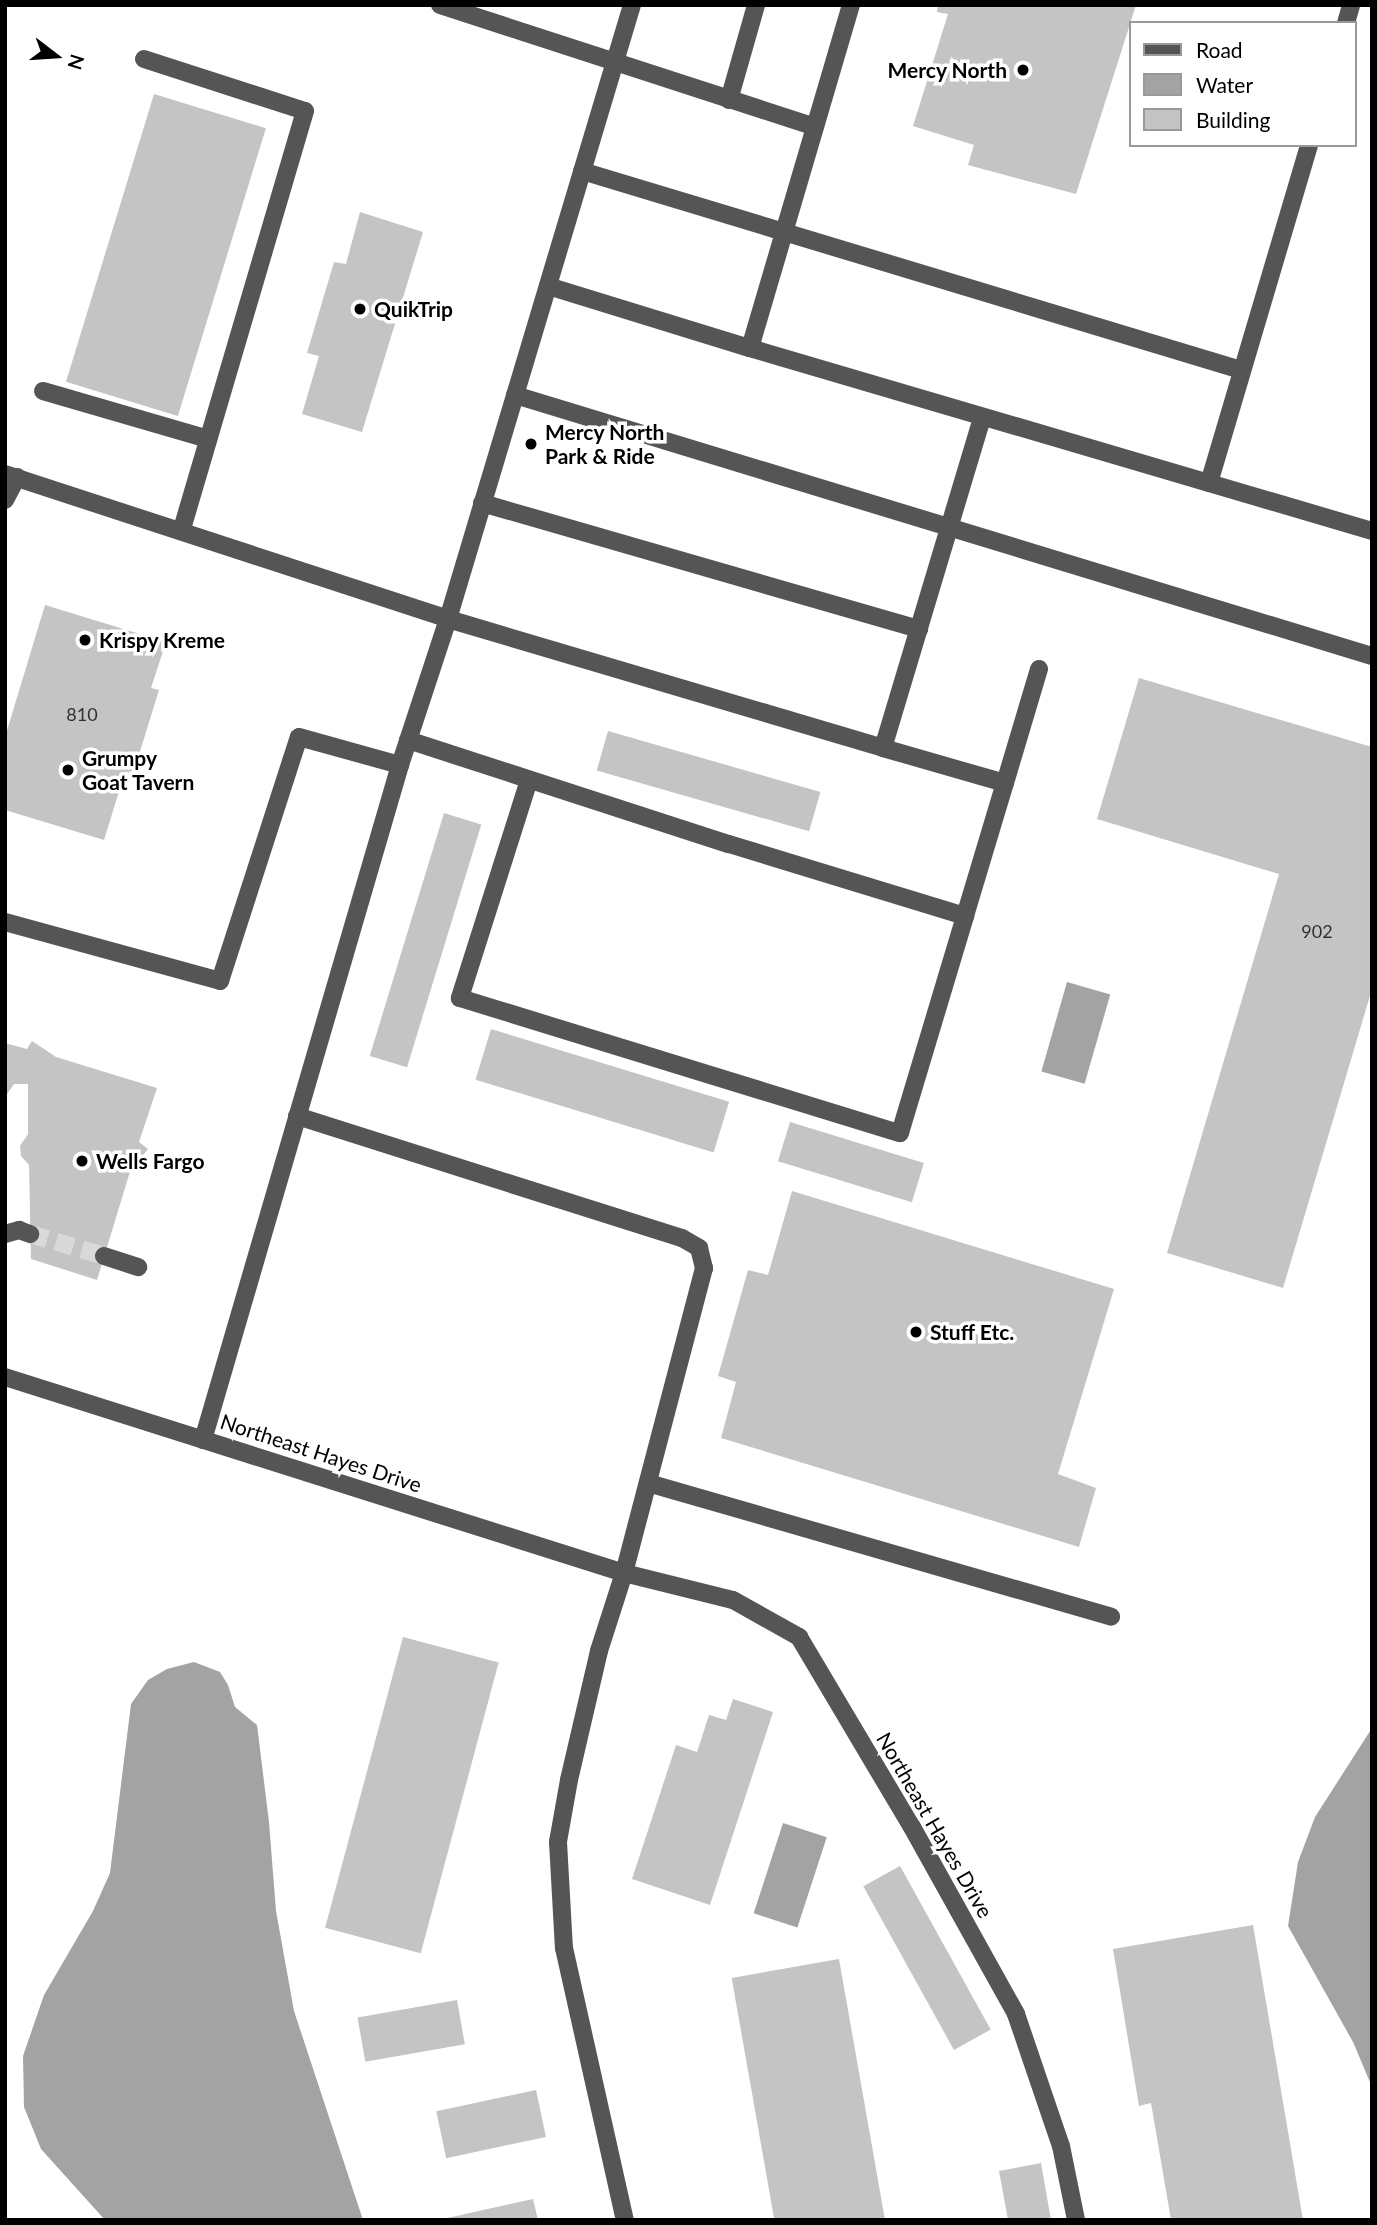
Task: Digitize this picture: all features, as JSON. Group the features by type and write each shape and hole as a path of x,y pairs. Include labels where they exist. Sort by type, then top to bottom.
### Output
{"street":[{"path":"440,5 815,127"},
{"path":"204,1440 400,765 448,619 632,5"},
{"path":"729,100 756,5"},
{"path":"750,348 851,5"},
{"path":"144,59 305,111 181,531"},
{"path":"1209,483 1308,147"},
{"path":"582,171 1241,370"},
{"path":"548,286 1372,531"},
{"path":"43,391 208,439"},
{"path":"515,395 1372,656"},
{"path":"883,748 982,417"},
{"path":"5,500 11,476 448,619 1005,783"},
{"path":"482,503 919,629"},
{"path":"529,780 460,998 900,1133 1039,669"},
{"path":"5,922 220,981 299,737 400,765"},
{"path":"408,740 965,916"},
{"path":"298,1116 682,1238 699,1248 704,1268 624,1573 599,1651 569,1780 558,1842 564,1948 625,2220"},
{"path":"104,1256 138,1267"},
{"name":"Northeast Hayes Drive","path":"5,1377 624,1573 733,1600 799,1637 912,1827 1016,2014 1061,2146 1076,2220"},
{"path":"648,1483 1111,1618"}],"water":[{"path":"1067,982 1110,994 1085,1084 1041,1071"},
{"path":"194,1662 220,1672 228,1685 235,1707 257,1725 276,1911 294,2011 363,2220 105,2220 41,2149 24,2107 23,2056 44,1995 93,1911 110,1873 131,1704 148,1680 167,1669"},
{"path":"1372,1728 1372,2087 1353,2042 1288,1926 1298,1862 1315,1817"},
{"path":"783,1823 827,1837 797,1928 754,1913"}],"building":[{"name":"Mercy North","path":"938,5 1136,5 1131,21 1128,21 1128,30 1076,194 968,165 974,145 913,126 948,14 937,12"},
{"path":"154,94 266,128 178,416 66,382"},
{"name":"QuikTrip","path":"360,212 423,232 362,432 302,414 319,356 307,353 334,262 346,264"},
{"path":"45,605 166,642 151,688 159,690 133,774 125,772 104,840 5,810 5,737"},
{"path":"1139,678 1372,747 1372,989 1283,1288 1167,1253 1279,874 1097,819"},
{"path":"608,731 820,792 809,831 597,770"},
{"path":"444,813 481,824 407,1067 370,1056"},
{"path":"491,1029 729,1102 714,1152 476,1080"},
{"name":"Wells Fargo","path":"32,1041 56,1057 157,1088 139,1142 148,1149 134,1167 132,1165 97,1280 31,1259 29,1165 21,1156 20,1146 28,1134 28,1084 14,1084 5,1097 5,1043 27,1049"},
{"path":"790,1122 924,1163 912,1202 778,1161"},
{"name":"Stuff Etc.","path":"792,1191 1114,1289 1058,1474 1096,1488 1079,1547 721,1438 736,1382 718,1376 748,1270 768,1275"},
{"path":"403,1637 499,1663 421,1953 325,1928"},
{"path":"733,1699 773,1712 710,1905 632,1879 676,1745 697,1752 709,1715 726,1720"},
{"path":"900,1866 991,2030 954,2050 863,1886"},
{"path":"1253,1925 1303,2220 1171,2220 1151,2103 1139,2106 1113,1949"},
{"path":"839,1959 885,2220 774,2220 732,1978"},
{"path":"457,2000 465,2044 365,2062 358,2018"},
{"path":"536,2090 546,2137 446,2158 436,2111"},
{"path":"1041,2163 1051,2220 1008,2220 999,2171"},
{"path":"533,2199 538,2220 443,2220 443,2219"}],"tunnel":[{"path":"30,1234 104,1256"}],"place":[{"name":"Mercy North","path":"1023,70"},
{"name":"QuikTrip","path":"360,309"},
{"name":"Mercy North Park & Ride","path":"531,444"},
{"name":"Krispy Kreme","path":"85,640"},
{"name":"Grumpy Goat Tavern","path":"68,770"},
{"name":"Wells Fargo","path":"82,1161"},
{"name":"Stuff Etc.","path":"916,1332"}]}
